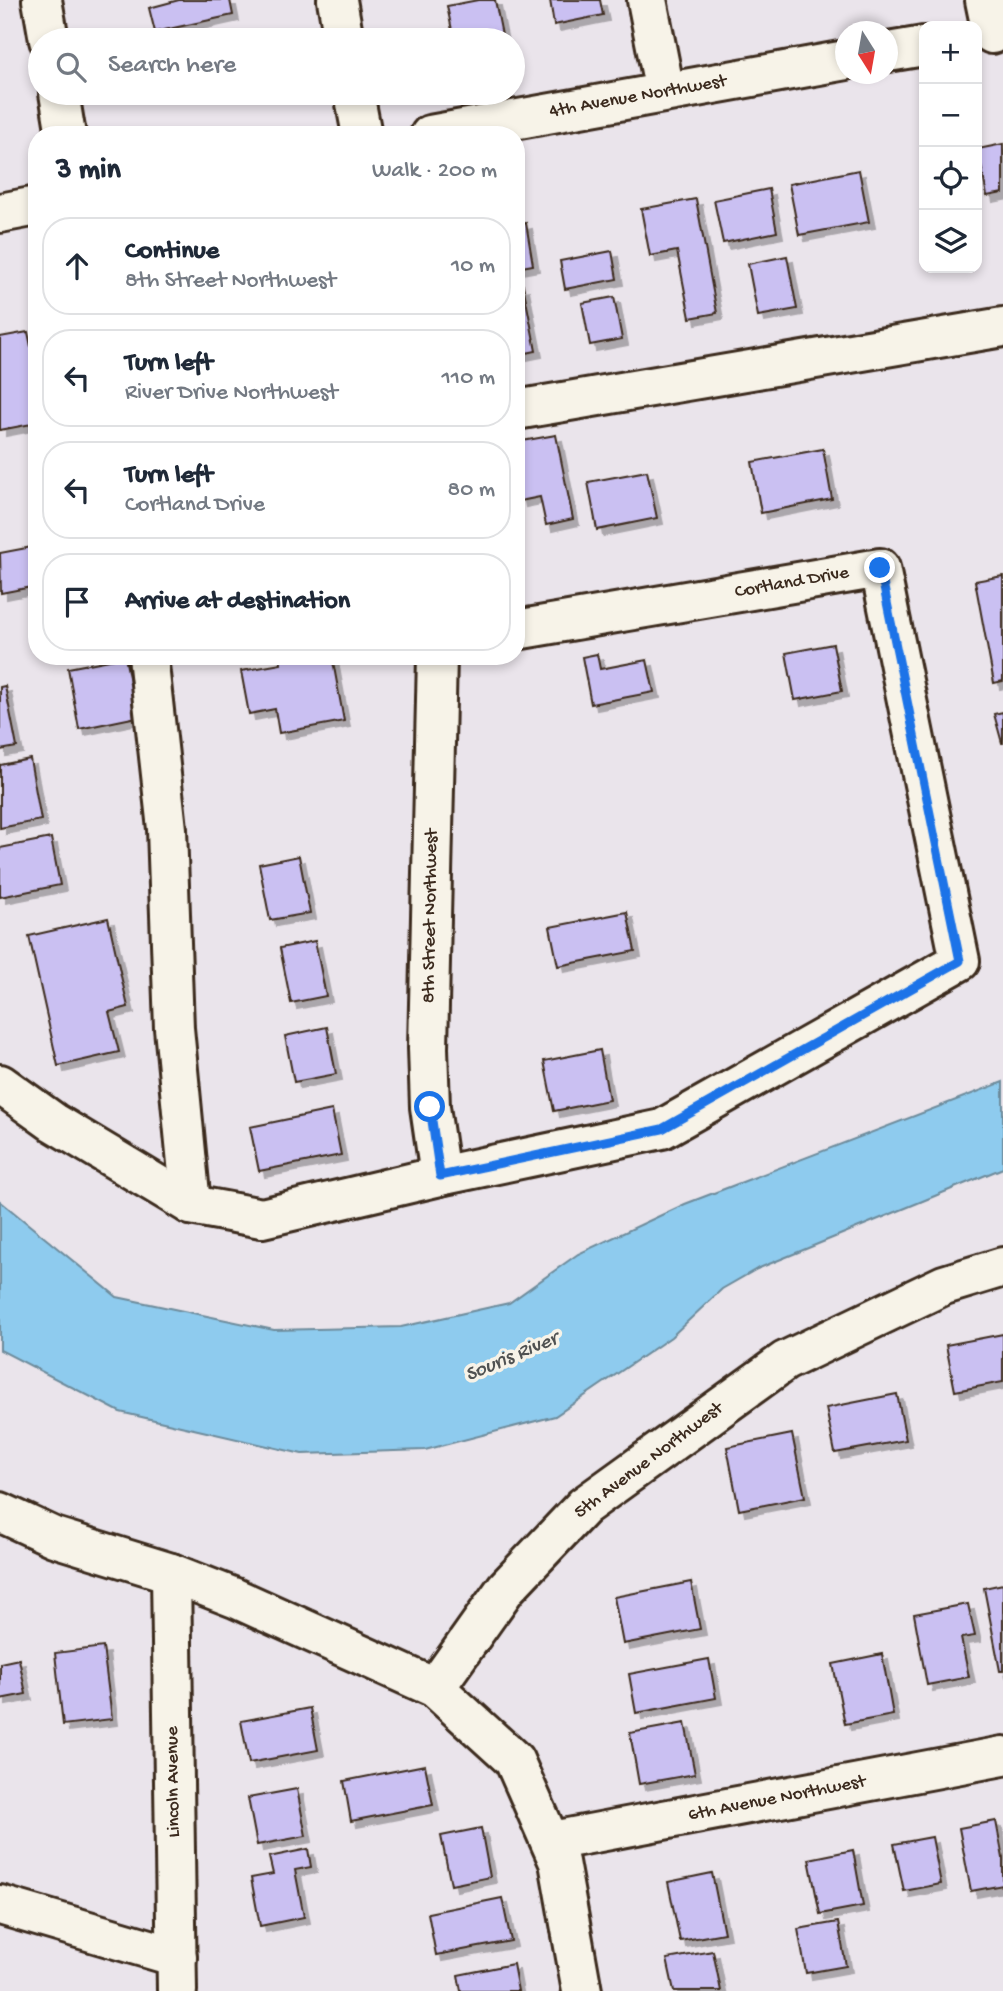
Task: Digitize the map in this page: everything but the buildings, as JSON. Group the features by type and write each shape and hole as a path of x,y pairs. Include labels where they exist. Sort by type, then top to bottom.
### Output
{"street":[{"path":"42,0 48,28"},
{"path":"337,0 342,28"},
{"path":"647,0 665,92"},
{"path":"898,50 919,47"},
{"name":"4th Avenue Northwest","path":"479,126 835,62"},
{"path":"61,105 64,126"},
{"path":"356,105 360,126"},
{"path":"0,213 28,208"},
{"path":"525,408 1003,327"},
{"name":"Cortland Drive","path":"440,1176 662,1129 960,961 880,568 525,627"},
{"path":"149,665 167,829 174,1028 191,1205"},
{"name":"8th Street Northwest","path":"437,665 428,1048 430,1107 440,1176"},
{"path":"0,1084 53,1122 191,1205 262,1219 440,1176"},
{"name":"5th Avenue Northwest","path":"435,1688 506,1588 584,1506 785,1362 944,1285 1003,1266"},
{"path":"0,1512 54,1537 171,1573 235,1598 435,1688 514,1760 559,1862 582,1991"},
{"name":"Lincoln Avenue","path":"171,1573 177,1974"},
{"name":"6th Avenue Northwest","path":"552,1841 1003,1756"},
{"path":"0,1905 177,1974"}],"water":[{"name":"Souris River","path":"1003,1082 1003,1168 757,1269 722,1289 671,1337 555,1416 425,1450 302,1454 120,1412 0,1350 0,1201 117,1297 274,1330 401,1327 509,1303 578,1254 685,1204"}],"route":[{"path":"430,1107 440,1176 662,1129 960,961 880,568"}]}
